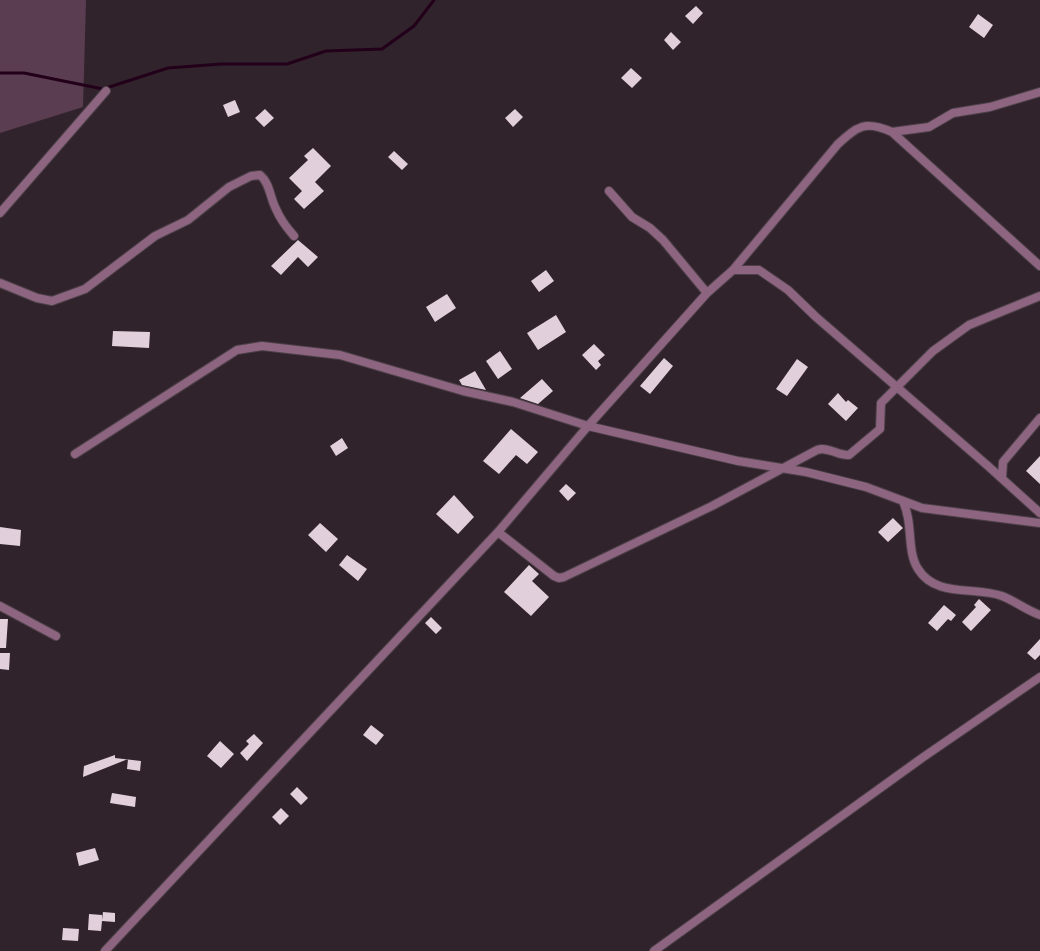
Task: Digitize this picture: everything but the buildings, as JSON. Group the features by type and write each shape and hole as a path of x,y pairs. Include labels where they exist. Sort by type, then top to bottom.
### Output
{"street":[{"path":"0,213 106,91"},
{"path":"892,132 929,127 953,113 990,107 1040,92"},
{"path":"106,951 498,532 588,426 706,293 733,270 838,144 856,129 867,125 879,126 892,132 1040,266"},
{"path":"0,283 37,298 52,301 74,293 85,288 155,236 188,220 230,187 251,176 260,175 265,179 279,215 285,226 294,236"},
{"path":"609,191 632,217 650,228 663,240 706,293"},
{"path":"733,270 759,270 788,290 816,317 1002,478 1040,513"},
{"path":"498,532 554,576 564,578 712,506 821,449 844,456 854,452 880,429 881,402 932,351 969,325 1040,296"},
{"path":"75,454 237,350 262,346 340,354 463,391 513,402 588,426 669,446 783,469 806,472 866,487 922,508 1040,523"},
{"path":"988,466 1003,462 1040,418"},
{"path":"1002,478 1003,462"},
{"path":"903,501 908,516 912,554 917,568 925,578 933,583 948,588 967,591 979,590 997,594 1029,612 1040,615"},
{"path":"0,606 56,636"},
{"path":"654,951 922,758 1040,677"}],"shaded area":[{"path":"0,0 86,0 83,107 0,133"}],"waterway":[{"path":"0,73 24,73 103,89 168,68 221,64 287,64 326,51 382,49 414,26 434,0"}]}
